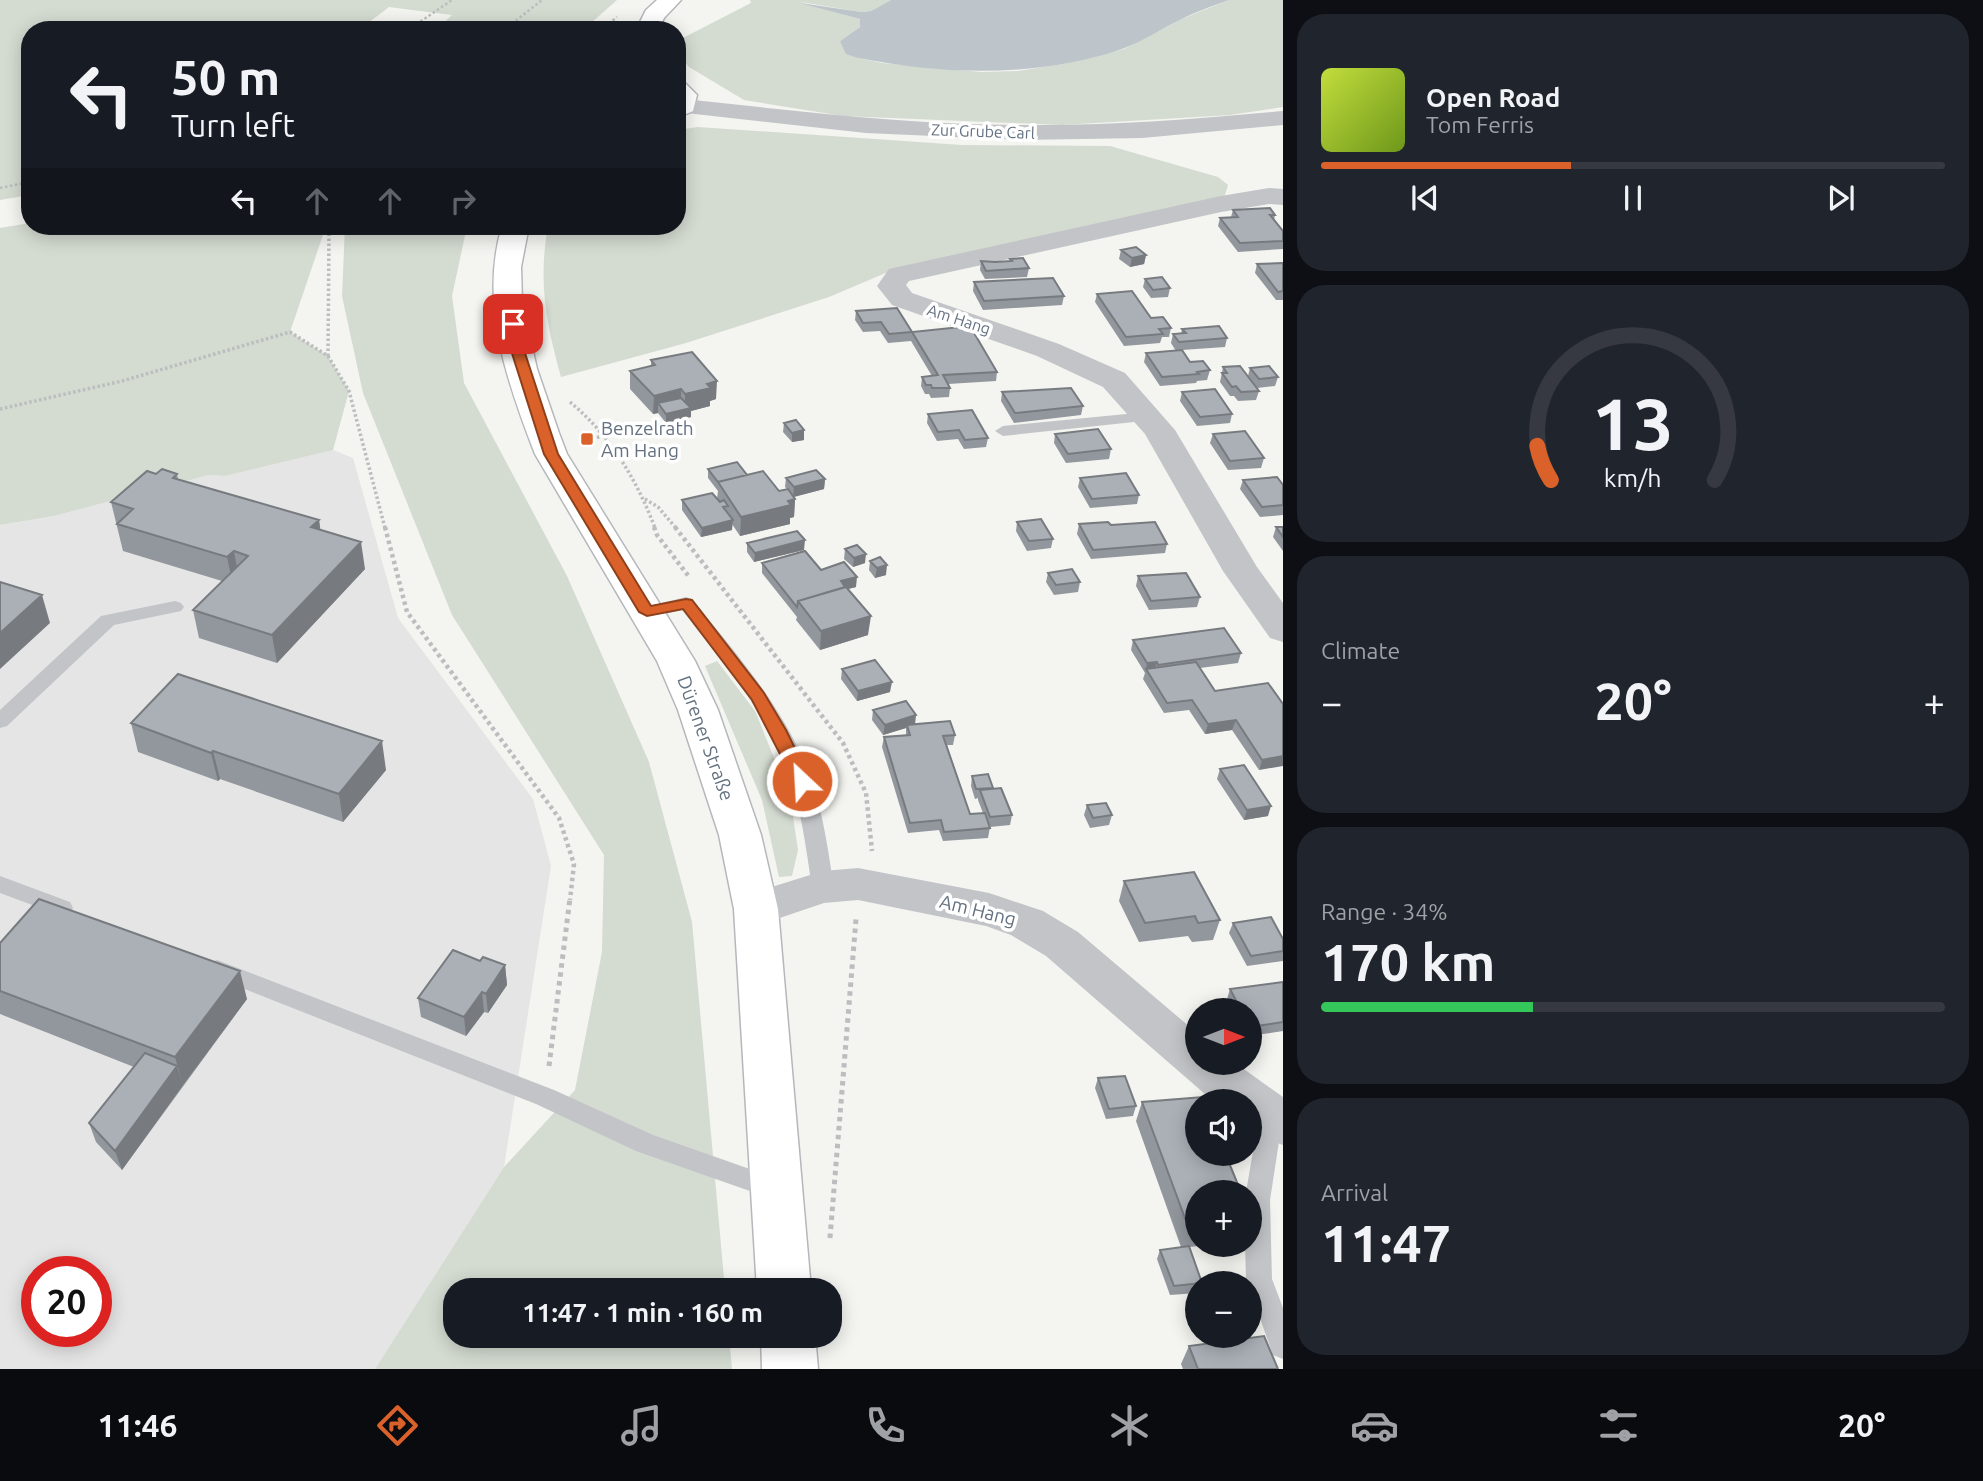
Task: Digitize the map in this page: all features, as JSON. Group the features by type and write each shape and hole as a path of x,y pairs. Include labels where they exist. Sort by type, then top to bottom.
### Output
{"main road":[{"path":"651,21 670,0"},
{"name":"Dürener Straße","path":"513,235 506,278 516,347 551,454 676,661 698,710 740,835 756,909 783,1278"},
{"path":"789,1348 790,1369"}],"street":[{"name":"Zur Grube Carl","path":"686,103 866,126 1021,133 1142,131 1283,118"},
{"name":"Am Hang","path":"1276,196 1221,204 904,274 893,280 891,286 902,299 1037,346 1114,380 1159,430 1241,571 1283,630"},
{"name":"Am Hang","path":"756,909 841,886 989,910 1027,923 1062,944 1185,1051"},
{"name":"Am Hang","path":"1215,1075 1263,1111"}],"lane":[{"path":"1003,431 1147,417"},
{"path":"647,612 686,603 758,697 778,730 802,781 841,886"},
{"path":"0,721 108,620 175,607"},
{"path":"0,884 78,914"},
{"path":"195,960 545,1097 646,1143 776,1189"},
{"path":"1263,1111 1257,1200 1259,1279 1283,1346"}],"path":[{"path":"421,21 452,0"},
{"path":"515,21 542,0"},
{"path":"0,187 21,184"},
{"path":"328,356 329,235"},
{"path":"0,409 122,381 290,332 328,356 349,391 407,612 559,818 574,864 545,1097"},
{"path":"565,397 595,423 644,499"},
{"path":"587,439 605,436"},
{"path":"828,1250 835,1201 841,886"}],"shaded area":[{"path":"0,0 617,0 593,21 446,21 452,15 389,7 371,21 21,21 21,196 0,200"},
{"path":"750,0 891,0 871,11 862,12 800,2 860,19 860,27 840,41 858,58 882,63 981,72 1018,71 1063,64 1124,49 1184,18 1229,0 1283,0 1283,107 1230,115 1062,125 843,116 744,100 689,67 686,64 686,36 751,3"},
{"path":"891,0 1229,0 1192,14 1122,49 1057,65 991,71 924,68 846,54 840,41 860,27 860,19 800,3 862,12 871,11"},
{"path":"698,127 962,145 1110,146 1218,177 1228,185 1224,198 888,272 829,297 686,343 561,377 545,302 547,235 686,235 686,129"},
{"path":"21,224 21,235 323,235 290,332 328,356 349,391 333,450 225,476 209,475 54,516 0,525 0,228"},
{"path":"345,235 465,235 452,296 464,383 567,576 649,762 692,922 724,1278 443,1278 443,1348 730,1348 732,1369 375,1369 504,1167 575,1090 602,952 604,855 452,615 363,393 342,296"},
{"path":"333,450 353,458 398,618 533,799 551,866 504,1167 375,1369 0,1369 0,525 54,516 209,475 225,476"},
{"path":"717,661 755,711 790,797 798,850 792,876 779,877 762,800 705,666"}],"building":[{"path":"1270,208 1275,215 1270,215 1283,231 1283,241 1240,243 1220,218 1238,217 1233,210"},
{"path":"1136,247 1146,255 1132,258 1121,250"},
{"path":"1023,258 1029,268 986,271 981,261 1012,261 1010,259"},
{"path":"1283,263 1283,291 1278,292 1257,264"},
{"path":"1162,277 1170,288 1153,290 1145,279"},
{"path":"1053,278 1064,296 984,301 974,282"},
{"path":"1132,291 1151,318 1163,317 1171,328 1159,329 1163,334 1126,337 1097,294"},
{"path":"897,308 912,332 889,334 881,322 863,323 856,311"},
{"path":"970,326 997,372 943,375 950,388 932,388 931,385 926,385 922,377 938,375 912,332"},
{"path":"1219,326 1227,338 1179,342 1173,334 1186,333 1182,329"},
{"path":"1182,350 1190,362 1203,361 1210,370 1197,372 1199,374 1162,377 1146,353"},
{"path":"692,352 717,381 707,384 711,388 685,394 681,389 654,396 630,371 655,365 651,360"},
{"path":"1240,366 1259,391 1241,392 1236,386 1232,387 1222,373 1227,373 1223,367"},
{"path":"1269,366 1278,377 1259,379 1250,368"},
{"path":"1071,388 1083,406 1015,413 1002,392"},
{"path":"1215,389 1232,414 1200,417 1182,392"},
{"path":"681,398 691,408 666,414 658,403"},
{"path":"972,410 988,438 965,440 959,430 938,432 928,414"},
{"path":"796,420 804,430 792,433 784,423"},
{"path":"1098,429 1111,449 1068,454 1055,434"},
{"path":"1245,431 1264,458 1230,461 1213,434"},
{"path":"737,462 747,475 718,482 708,469"},
{"path":"162,469 177,474 173,478 319,520 311,527 361,542 272,635 193,610 248,556 234,551 227,557 117,524 133,509 111,502 147,471 156,474"},
{"path":"816,470 825,479 794,487 786,478"},
{"path":"763,471 779,491 788,489 795,499 788,501 791,505 741,517 718,482"},
{"path":"1126,473 1139,495 1092,499 1080,478"},
{"path":"1277,477 1283,485 1283,505 1262,507 1243,480"},
{"path":"712,493 720,502 724,500 728,506 723,507 733,520 702,528 682,500"},
{"path":"1041,519 1053,539 1029,541 1017,522"},
{"path":"1108,522 1111,525 1155,522 1167,544 1093,550 1079,524"},
{"path":"1276,527 1283,527 1283,537"},
{"path":"797,531 805,540 755,553 747,543"},
{"path":"857,545 866,554 854,558 845,549"},
{"path":"805,551 821,570 844,562 857,577 841,581 845,587 798,601 797,607 762,563"},
{"path":"880,557 887,565 877,568 870,561"},
{"path":"1072,569 1080,582 1056,585 1048,573"},
{"path":"1186,573 1200,597 1151,601 1138,576"},
{"path":"0,582 42,595 0,633"},
{"path":"846,587 871,616 821,631 798,601"},
{"path":"1224,628 1241,653 1158,665 1157,662 1147,663 1133,640"},
{"path":"875,660 892,682 858,691 842,669"},
{"path":"1196,662 1215,691 1268,683 1283,704 1283,756 1262,760 1236,720 1208,724 1192,700 1167,703 1146,669"},
{"path":"178,674 382,741 339,794 213,751 211,753 131,723"},
{"path":"906,701 916,715 885,725 873,710"},
{"path":"950,721 955,735 943,736 970,814 985,813 990,828 944,832 941,820 910,823 884,737 910,735 907,725"},
{"path":"1244,765 1271,806 1247,810 1220,769"},
{"path":"988,774 993,788 976,789 972,776"},
{"path":"1001,788 1012,815 990,817 980,790"},
{"path":"1106,803 1112,815 1093,818 1087,805"},
{"path":"1194,872 1220,920 1198,923 1195,916 1145,923 1124,881"},
{"path":"39,899 240,971 175,1057 0,991 0,943"},
{"path":"1271,917 1283,939 1283,951 1251,956 1233,923"},
{"path":"453,950 480,961 483,957 505,965 486,994 482,992 464,1017 418,998"},
{"path":"1283,982 1283,1022 1262,1025 1262,998 1235,998 1230,989"},
{"path":"145,1053 177,1066 115,1151 89,1123"},
{"path":"1125,1076 1136,1106 1109,1109 1098,1078"},
{"path":"1185,1098 1185,1166 1230,1166 1236,1180 1185,1180 1185,1218 1142,1102"},
{"path":"1185,1247 1185,1257 1193,1257 1198,1271 1185,1271 1185,1285 1174,1286 1160,1250"},
{"path":"1262,1336 1278,1369 1198,1369 1190,1348 1262,1348"}],"place":[{"name":"Benzelrath Am Hang","path":"587,439"}],"route":[{"path":"513,324 516,347 551,454 647,612 686,603 758,697 778,730 802,781"}]}
